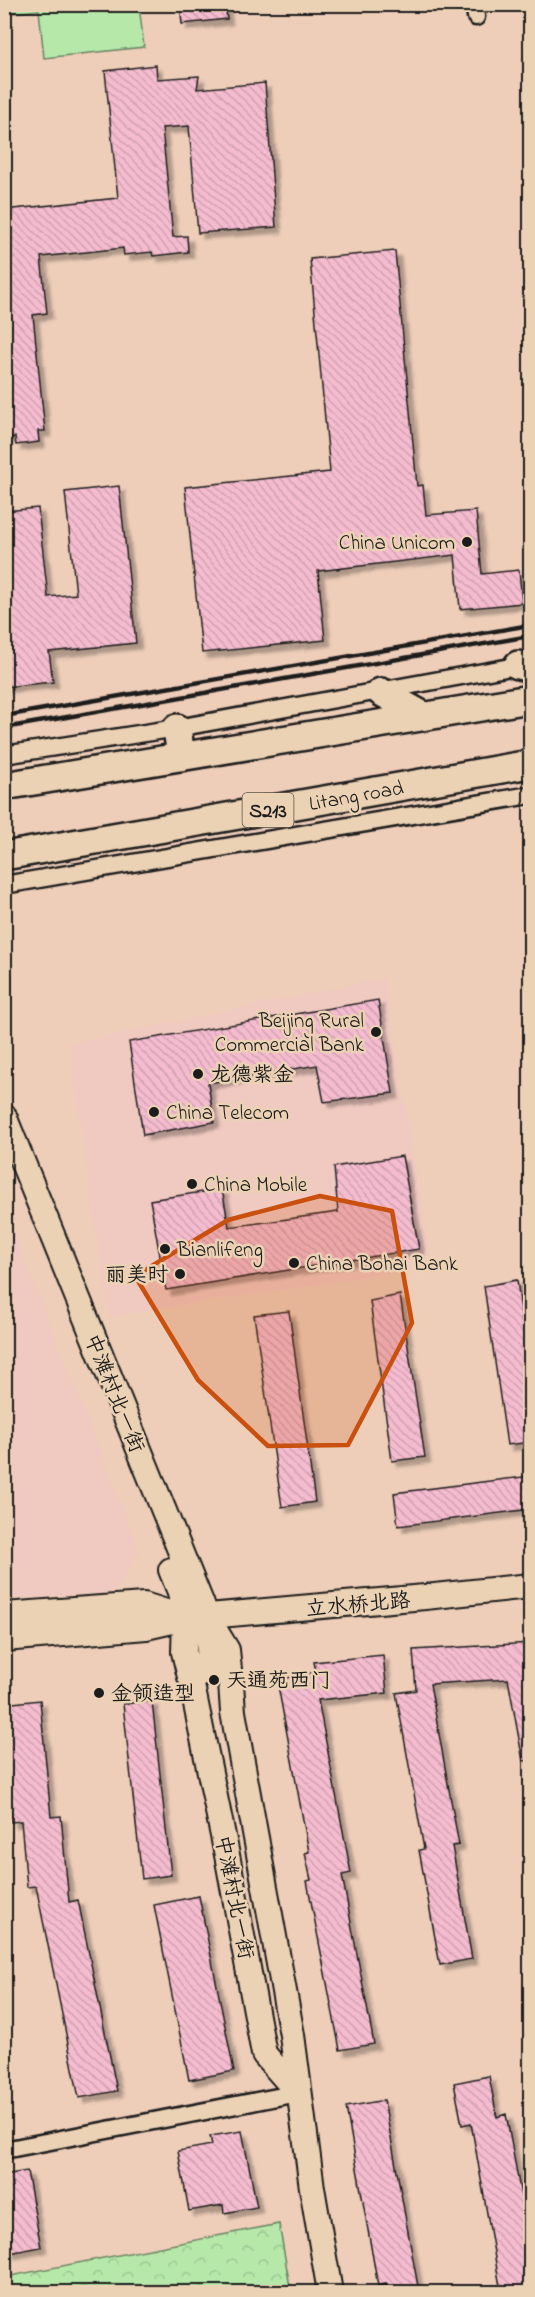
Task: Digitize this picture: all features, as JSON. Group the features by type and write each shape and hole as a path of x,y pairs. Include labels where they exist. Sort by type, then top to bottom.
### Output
{"main road":[{"path":"381,692 424,716"},
{"path":"4,786 531,699"},
{"path":"177,728 181,757"},
{"name":"Litang road","path":"4,856 531,764"}],"street":[{"path":"4,755 177,728 526,666"},
{"name":"Litang road","path":"4,885 531,795"},
{"name":"中滩村北一街","path":"4,1116 196,1617 184,1652 211,1680 233,1712 292,2035 298,2093 330,2292"},
{"name":"中滩村北一街","path":"4,1146 180,1592 196,1617"},
{"name":"立水桥北路","path":"4,1639 147,1627 196,1617 531,1586"},
{"name":"立水桥北路","path":"4,1615 144,1605 196,1617"},
{"path":"196,1617 227,1650 211,1680"},
{"name":"中滩村北一街","path":"211,1680 228,1860 264,2054 298,2093"},
{"path":"4,2150 298,2093"}],"highlighted area":[{"path":"320,1196 392,1211 412,1323 348,1445 268,1446 198,1380 135,1276 228,1220"}],"shaded area":[{"path":"384,978 432,1267 109,1317 69,1044"},
{"path":"5,1210 140,1552 113,1593 5,1599"}],"green space":[{"path":"4,5 139,5 144,47 44,58 39,10 5,14"},
{"path":"279,2224 291,2292 5,2292 5,2277"}],"building":[{"path":"180,4 225,4 227,19 182,24"},
{"path":"156,65 157,79 199,76 197,89 265,83 276,227 198,233 189,126 162,128 173,237 187,236 188,252 153,256 152,252 124,255 123,248 41,257 47,313 33,315 45,431 38,431 39,442 16,445 15,437 4,438 4,210 118,198 105,71"},
{"path":"395,251 417,486 423,485 426,515 476,511 482,574 519,570 522,603 460,609 455,555 318,571 325,640 202,653 185,487 330,472 310,259"},
{"path":"119,486 136,643 49,652 53,682 4,687 4,511 38,508 48,597 76,594 65,492"},
{"name":"龙德紫金","path":"378,1000 393,1093 324,1102 317,1065 208,1083 214,1122 143,1135 129,1042"},
{"path":"402,1156 419,1249 166,1290 150,1200 222,1189 229,1227 338,1212 334,1167"},
{"path":"517,1280 531,1386 531,1442 507,1445 484,1286"},
{"path":"400,1295 425,1457 392,1461 370,1301"},
{"path":"289,1311 315,1502 282,1507 254,1315"},
{"path":"531,1476 531,1509 398,1526 394,1493"},
{"path":"531,1643 531,1760 523,1761 508,1679 430,1684 459,1845 452,1846 472,1959 440,1965 419,1850 424,1849 396,1693 416,1690 413,1650"},
{"path":"383,1655 387,1693 318,1700 351,1873 342,1875 374,2044 340,2050 307,1881 311,1880 305,1853 309,1852 277,1680 316,1672 314,1662"},
{"path":"40,1700 51,1817 61,1816 69,1902 78,1900 117,2091 79,2098 36,1886 27,1887 21,1821 11,1822 4,1750 4,1704"},
{"path":"152,1701 171,1875 142,1879 123,1704"},
{"path":"199,1896 234,2071 189,2080 154,1905"},
{"path":"489,2076 497,2117 506,2114 531,2249 531,2292 501,2292 471,2123 462,2125 454,2083"},
{"path":"384,2100 419,2292 387,2292 386,2284 378,2286 346,2107"},
{"path":"242,2131 257,2207 224,2213 223,2205 189,2211 178,2151 212,2145 210,2136"},
{"path":"27,2171 41,2247 9,2253 8,2245 4,2246 4,2175"}],"railway":[{"path":"4,716 530,625"},
{"path":"4,728 530,636"}],"place":[{"name":"China Unicom","path":"467,542"},
{"name":"Beijing Rural Commercial Bank","path":"376,1032"},
{"name":"龙德紫金","path":"198,1074"},
{"name":"China Telecom","path":"154,1112"},
{"name":"China Mobile","path":"192,1184"},
{"name":"Bianlifeng","path":"165,1249"},
{"name":"China Bohai Bank","path":"294,1263"},
{"name":"丽美时","path":"180,1274"},
{"name":"天通苑西门","path":"214,1680"},
{"name":"金领造型","path":"99,1693"}]}
